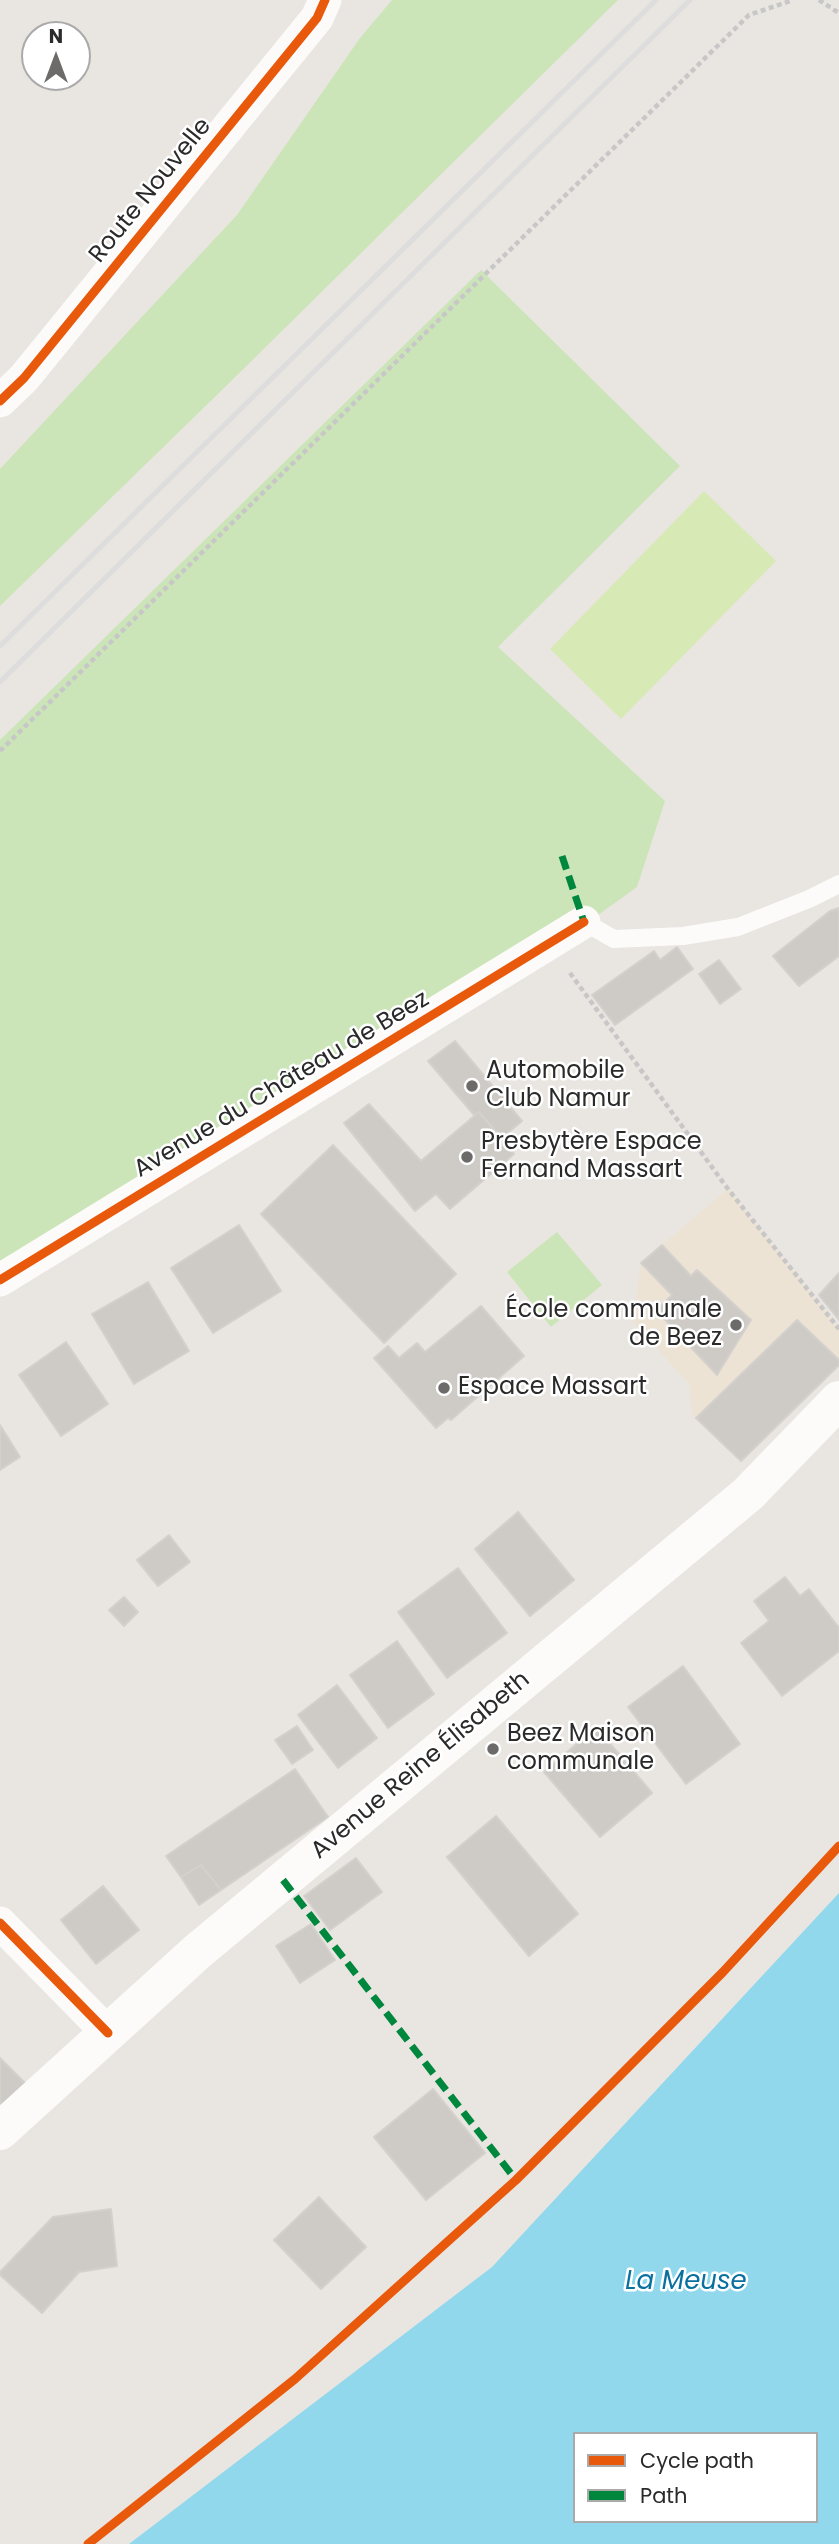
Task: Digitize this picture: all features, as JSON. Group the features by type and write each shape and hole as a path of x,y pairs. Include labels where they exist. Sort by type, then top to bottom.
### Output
{"main road":[{"name":"Avenue Reine Élisabeth","path":"0,2131 198,1951 748,1494 839,1400"}],"street":[{"name":"Route Nouvelle","path":"0,401 23,378 309,29 325,0"},
{"name":"Avenue du Château de Beez","path":"0,1280 584,922"},
{"path":"0,1923 107,2033"}],"lane":[{"path":"584,922 614,939 683,936 738,927 839,884"}],"path":[{"path":"0,751 749,15 793,0"},
{"path":"819,0 839,13"},
{"path":"549,944 728,1189 839,1329"}],"shaded area":[{"name":"École communale de Beez","path":"728,1189 839,1329 839,1365 741,1461 693,1418 689,1384 633,1321 641,1263"}],"green space":[{"path":"392,0 618,0 0,606 0,469 237,215 360,38"},
{"path":"481,270 680,466 498,647 665,801 637,887 598,915 0,1280 0,740"},
{"path":"704,491 776,561 621,719 550,649"},
{"path":"557,1232 602,1285 551,1327 507,1272"}],"water":[{"name":"La Meuse","path":"839,1893 839,2544 129,2544 492,2267"}],"building":[{"path":"839,908 839,956 799,986 773,956 830,911"},
{"path":"677,947 693,969 615,1025 592,995 654,951 660,960"},
{"path":"719,960 741,989 720,1004 699,974"},
{"name":"Automobile Club Namur","path":"455,1041 522,1121 502,1138 479,1112 474,1115 428,1061"},
{"name":"Presbytère Espace Fernand Massart","path":"369,1104 421,1161 479,1112 514,1154 450,1209 436,1194 415,1211 344,1123"},
{"path":"333,1145 456,1274 384,1343 261,1214"},
{"path":"239,1225 281,1291 213,1333 171,1268"},
{"path":"662,1245 691,1276 697,1270 751,1320 717,1375 656,1310 672,1295 641,1263"},
{"path":"839,1273 839,1320 819,1295"},
{"path":"148,1282 189,1351 134,1384 92,1314"},
{"name":"Espace Massart","path":"481,1306 524,1356 451,1420 448,1418 436,1428 374,1358 388,1346 399,1358 417,1343 425,1352"},
{"path":"797,1320 839,1360 839,1365 741,1461 696,1418"},
{"path":"66,1342 108,1404 61,1436 19,1375"},
{"path":"0,1425 20,1457 0,1470"},
{"path":"518,1512 574,1580 530,1616 475,1549"},
{"path":"169,1535 190,1562 158,1586 137,1560"},
{"path":"458,1568 507,1633 447,1678 398,1612"},
{"path":"785,1577 800,1596 809,1589 839,1628 839,1651 782,1696 741,1643 769,1621 754,1601"},
{"path":"124,1597 138,1612 124,1626 109,1610"},
{"path":"397,1641 434,1694 388,1728 350,1675"},
{"path":"683,1666 740,1744 686,1784 628,1707"},
{"path":"337,1685 377,1738 338,1768 298,1715"},
{"path":"297,1726 313,1750 292,1764 275,1740"},
{"path":"596,1727 652,1793 600,1837 544,1772"},
{"path":"295,1769 328,1817 221,1890 201,1865 181,1877 166,1856"},
{"path":"496,1816 578,1914 529,1956 447,1857"},
{"path":"356,1858 382,1892 330,1930 304,1896"},
{"path":"201,1865 221,1890 199,1905 181,1877"},
{"path":"103,1886 139,1930 96,1964 61,1920"},
{"path":"311,1924 335,1960 300,1983 276,1946"},
{"path":"0,2058 26,2084 0,2110"},
{"path":"433,2089 485,2153 426,2200 374,2137"},
{"path":"319,2197 366,2247 321,2289 274,2240"},
{"path":"111,2209 117,2266 79,2272 42,2313 0,2275 53,2217"}],"railway":[{"path":"0,646 656,0"},
{"path":"0,682 690,0"}],"marked path":[{"path":"562,856 584,922"},
{"path":"283,1880 516,2180"}],"cycle path":[{"path":"0,401 24,378 317,18 325,0"},
{"path":"0,1280 584,922"},
{"path":"88,2544 295,2379 516,2180 723,1972 839,1846"},
{"path":"0,1923 108,2033"}],"place":[{"name":"Automobile Club Namur","path":"472,1086"},
{"name":"Presbytère Espace Fernand Massart","path":"467,1157"},
{"name":"École communale de Beez","path":"736,1325"},
{"name":"Espace Massart","path":"444,1388"},
{"name":"Beez Maison communale","path":"493,1749"}]}
